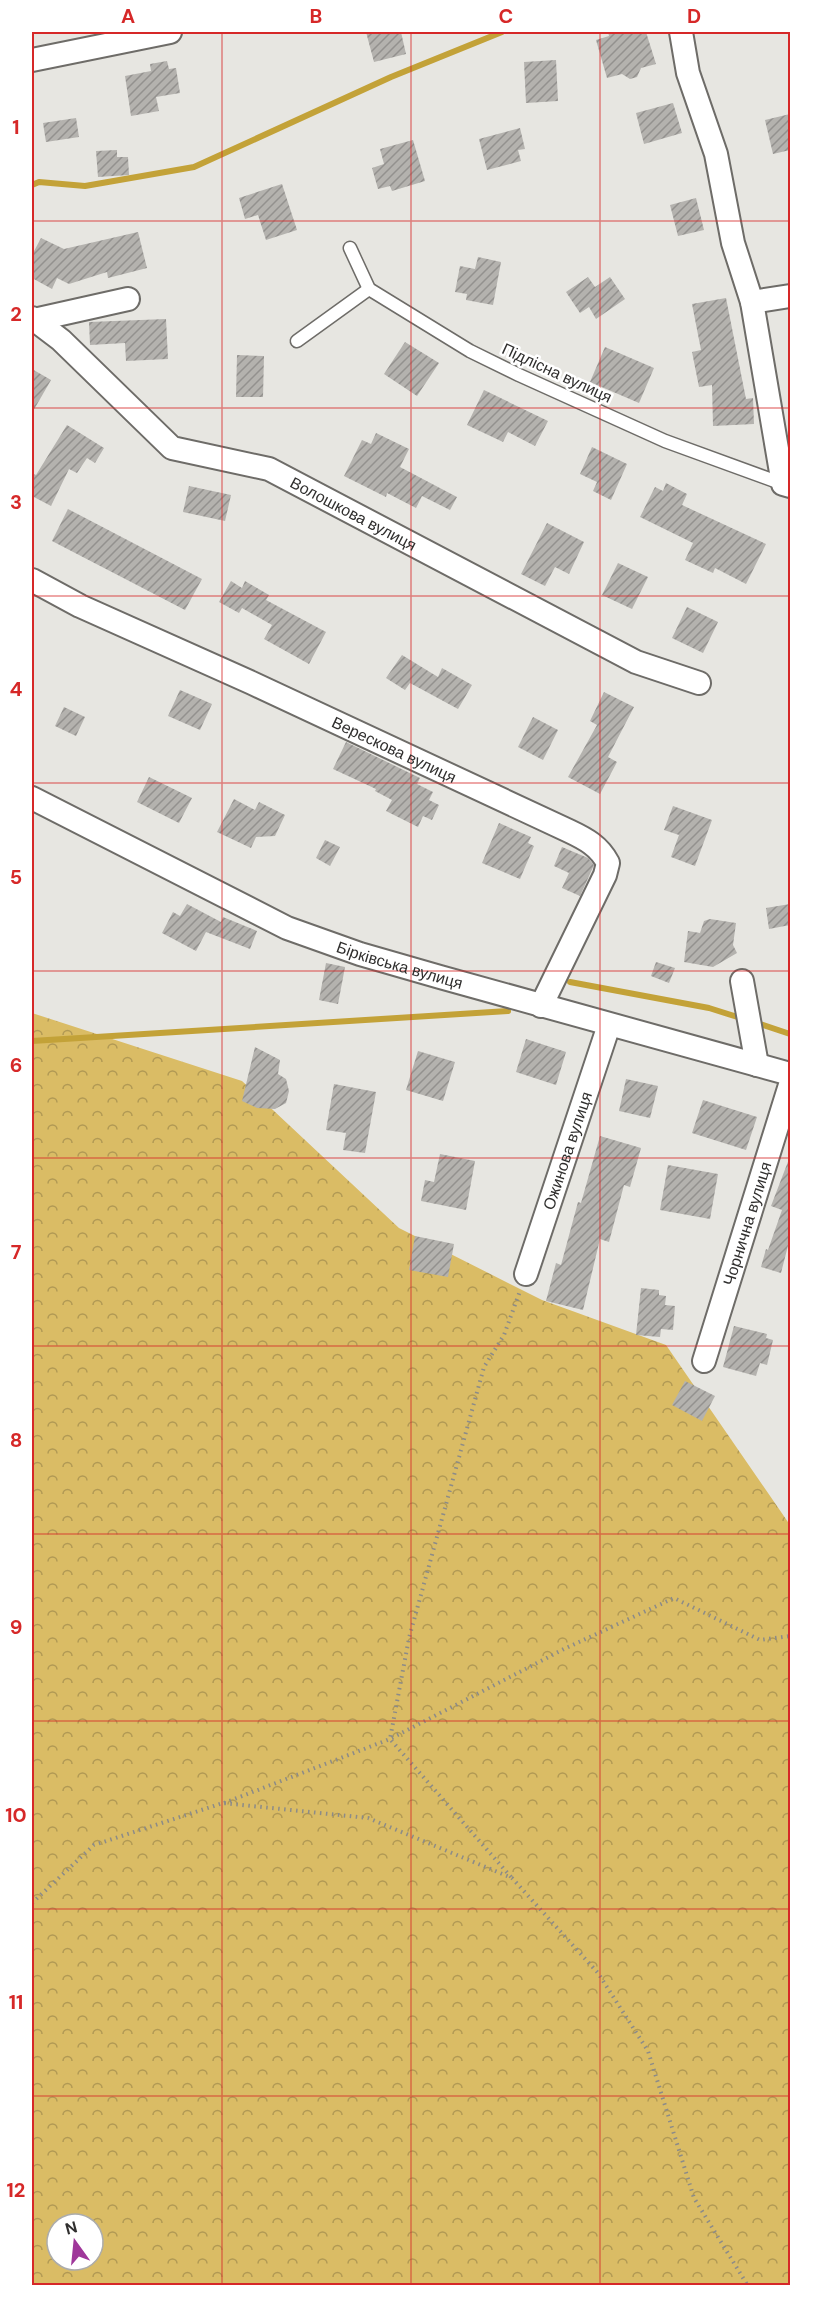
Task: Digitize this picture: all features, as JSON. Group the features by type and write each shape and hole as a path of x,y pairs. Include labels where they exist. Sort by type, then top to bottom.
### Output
{"street":[{"path":"32,60 170,32"},
{"path":"681,32 688,72 716,154 733,243 752,302 787,485"},
{"path":"752,302 790,296"},
{"path":"33,319 128,299"},
{"name":"Волошкова вулиця","path":"33,319 62,340 172,448 269,469 636,662 699,683"},
{"name":"Верескова вулиця","path":"32,580 80,606 252,683 569,831 602,851 608,863 605,875 541,1006"},
{"name":"Бірківська вулиця","path":"32,798 287,928 360,954 790,1074"},
{"path":"742,981 757,1065"},
{"name":"Ожинова вулиця","path":"526,1274 609,1025"},
{"name":"Чорнична вулиця","path":"704,1361 790,1085"}],"lane":[{"path":"297,341 369,290 350,248"},
{"name":"Підлісна вулиця","path":"369,290 470,351 519,375 665,441 787,485"}],"path":[{"path":"390,1739 409,1638 484,1367 504,1335 526,1274"},
{"path":"32,1902 94,1845 223,1803 390,1739 564,1649 674,1598 760,1640 790,1636"},
{"path":"390,1739 598,1973 648,2051 694,2198 748,2286"},
{"path":"223,1803 368,1818 512,1878"}],"green space":[{"path":"32,1013 242,1081 399,1228 542,1300 666,1345 790,1525 790,2285 32,2286"}],"building":[{"path":"366,32 401,32 406,54 374,62"},
{"path":"608,32 646,32 656,64 641,68 637,77 630,79 622,74 607,78 596,40 609,36"},
{"path":"556,60 558,101 526,103 524,62"},
{"path":"167,61 169,69 176,68 180,93 156,97 159,111 131,116 125,76 151,71 150,64"},
{"path":"673,103 682,133 644,144 636,113"},
{"path":"790,114 790,150 773,154 765,120"},
{"path":"76,118 79,137 46,142 43,123"},
{"path":"520,128 525,149 518,150 521,161 487,170 479,139"},
{"path":"413,140 425,181 392,191 390,186 378,189 372,168 384,164 380,149"},
{"path":"117,150 117,157 128,157 129,175 98,177 96,151"},
{"path":"282,184 297,230 266,240 258,215 245,219 239,198"},
{"path":"696,198 704,230 678,236 670,205"},
{"path":"138,232 147,268 108,278 107,272 69,284 57,278 52,289 32,278 32,255 41,238 64,249"},
{"path":"478,257 501,262 493,305 466,300 467,294 455,292 460,266 475,269"},
{"path":"588,277 595,287 610,277 625,299 596,319 589,307 580,313 566,292"},
{"path":"726,298 746,399 753,398 754,424 713,426 712,385 699,387 692,352 701,350 692,304"},
{"path":"166,319 168,359 126,361 125,343 90,345 89,322"},
{"path":"405,342 439,363 417,396 384,374"},
{"path":"605,347 654,368 639,403 590,382"},
{"path":"237,355 264,356 263,397 236,397"},
{"path":"32,369 51,380 32,413"},
{"path":"484,390 548,421 535,446 508,432 503,442 467,425"},
{"path":"67,425 104,448 95,463 87,458 77,473 69,469 51,506 32,496 32,473 36,475"},
{"path":"376,433 409,449 400,467 457,497 450,510 422,496 416,508 387,493 386,497 344,476 362,440 371,444"},
{"path":"592,447 627,464 611,500 593,491 597,482 580,474"},
{"path":"666,483 687,494 682,505 766,544 746,584 715,568 713,573 685,560 693,543 640,517 655,487 663,491"},
{"path":"189,486 231,495 225,521 183,512"},
{"path":"68,509 202,579 185,610 52,541"},
{"path":"547,523 584,542 569,574 555,567 545,586 521,574"},
{"path":"618,563 648,577 632,609 602,595"},
{"path":"231,581 242,588 245,581 269,595 266,600 326,632 309,664 264,639 272,625 242,608 239,613 219,602"},
{"path":"687,607 718,622 703,653 672,638"},
{"path":"402,655 438,677 442,668 472,685 458,709 410,683 405,690 386,678"},
{"path":"180,690 212,704 200,730 168,716"},
{"path":"604,692 634,707 608,757 617,762 600,794 568,777 597,725 590,721"},
{"path":"64,707 85,717 76,736 55,726"},
{"path":"533,717 558,730 543,760 518,747"},
{"path":"346,742 420,778 417,784 433,792 429,800 439,805 432,820 423,816 418,827 386,811 392,800 375,791 376,789 333,769"},
{"path":"149,777 192,798 179,823 137,802"},
{"path":"234,799 255,810 259,802 285,815 275,836 256,837 251,848 217,832"},
{"path":"673,806 712,820 695,866 671,857 679,835 664,830"},
{"path":"499,823 531,837 528,843 534,846 520,879 482,863"},
{"path":"325,840 340,847 330,866 316,858"},
{"path":"562,847 588,858 594,865 580,896 562,888 569,873 554,866"},
{"path":"187,904 221,922 223,917 257,931 250,949 206,932 196,951 162,933 173,912 180,916"},
{"path":"790,904 790,925 769,929 766,908"},
{"path":"710,919 736,923 733,945 737,953 713,967 684,962 688,931 700,933 704,921"},
{"path":"656,962 675,968 669,983 651,976"},
{"path":"326,963 345,967 338,1004 319,1000"},
{"path":"526,1039 566,1052 556,1085 516,1072"},
{"path":"255,1047 280,1060 278,1074 286,1079 289,1091 286,1103 275,1109 257,1108 242,1101"},
{"path":"418,1051 455,1062 443,1101 406,1090"},
{"path":"626,1079 658,1086 650,1118 619,1111"},
{"path":"334,1084 376,1092 365,1153 343,1150 346,1133 326,1130"},
{"path":"703,1100 757,1117 746,1150 692,1133"},
{"path":"600,1136 641,1148 630,1187 624,1185 609,1242 600,1239 583,1310 546,1301 556,1263 561,1265 578,1202 581,1203"},
{"path":"440,1154 475,1161 466,1210 421,1201 425,1180 434,1182"},
{"path":"789,1159 790,1238 781,1273 761,1267 782,1210 771,1206"},
{"path":"668,1165 718,1174 710,1219 660,1210"},
{"path":"415,1236 454,1244 448,1277 409,1270"},
{"path":"641,1288 659,1290 659,1295 666,1296 665,1305 675,1306 673,1330 661,1329 660,1337 636,1335"},
{"path":"734,1326 767,1334 766,1338 773,1340 767,1365 760,1363 756,1376 723,1367"},
{"path":"685,1381 715,1396 702,1421 672,1405"}],"waterway":[{"path":"32,185 39,182 85,186 194,167 391,77 502,32"},
{"path":"570,982 709,1008 744,1019"},
{"path":"32,1041 508,1011"},
{"path":"754,1022 790,1034"}]}
